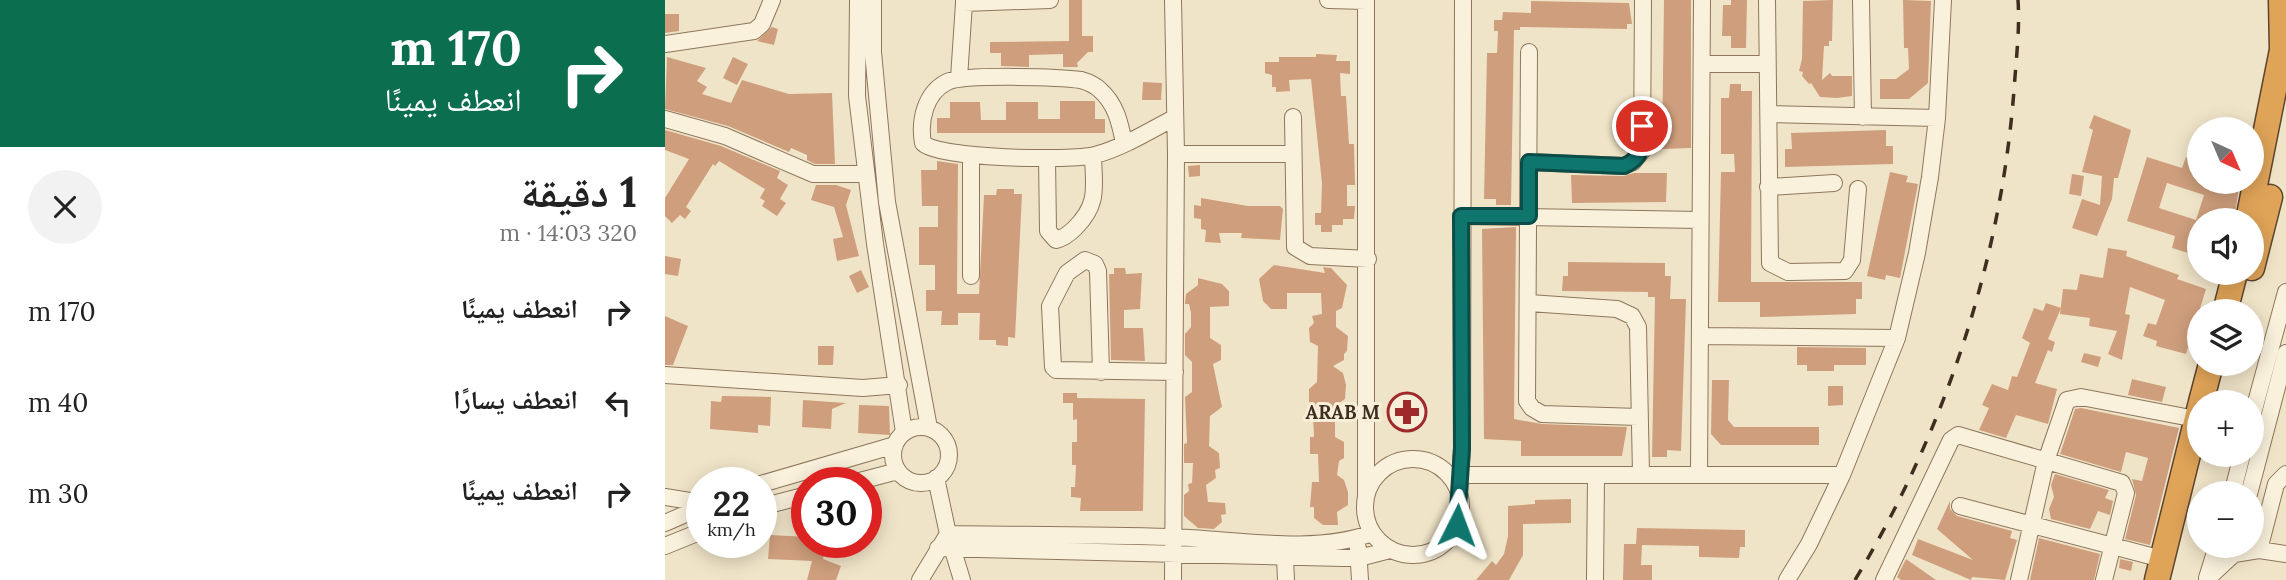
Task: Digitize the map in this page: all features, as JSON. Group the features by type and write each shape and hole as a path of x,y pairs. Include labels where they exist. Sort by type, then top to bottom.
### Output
{"highway":[{"path":"2250,208 2281,50 2278,7"},
{"path":"2264,221 2286,111"},
{"path":"2164,573 2187,465"},
{"path":"2164,573 2201,467"}],"street":[{"path":"665,44 754,31 762,24 772,0"},
{"path":"777,479 899,438 921,427 929,428 942,436 948,450 946,466 936,478 920,483 904,477 898,471 893,454 899,438 899,385 866,174 856,73 858,0"},
{"path":"873,0 873,52 887,202 929,428"},
{"path":"959,78 964,2 1050,0"},
{"path":"1173,0 1176,154 1173,580"},
{"path":"1328,0 1366,1 1366,496 1364,536 1359,558 1360,580"},
{"path":"946,544 1173,545 1348,542 1364,536 1405,555 1436,549 1449,538 1457,525 1461,509 1463,0"},
{"path":"1529,162 1624,166 1639,157 1642,151 1643,0"},
{"path":"1699,475 1702,0"},
{"path":"1767,0 1767,258 1773,267 1788,272 1839,273 1850,266 1858,189"},
{"path":"1861,0 1863,117"},
{"path":"1787,580 1809,544 1842,475 1897,338 1917,253 1937,118 1943,0"},
{"path":"1529,52 1527,401 1542,414 1639,416"},
{"path":"1703,64 1766,65"},
{"path":"1124,142 1112,104 1089,82 959,78 939,87 922,119 922,137 930,148 971,156 1047,158 1093,156 1124,142 1174,118"},
{"path":"1769,114 1937,118"},
{"path":"1293,117 1295,247 1310,256 1368,259"},
{"path":"665,119 725,136 813,174 866,174"},
{"path":"1176,154 1292,154"},
{"path":"971,156 971,276"},
{"path":"1047,158 1048,231 1056,240 1068,234 1089,214 1094,195 1093,156"},
{"path":"1768,187 1834,183"},
{"path":"1461,216 1700,220"},
{"path":"1101,372 1098,271 1095,264 1085,260 1067,273 1050,306 1051,364 1056,370 1101,372 1175,372"},
{"path":"2259,390 2286,292"},
{"path":"1529,303 1617,309 1632,316 1638,327 1641,474"},
{"path":"1701,336 1897,338"},
{"path":"2252,481 2286,353"},
{"path":"665,375 863,388 899,385"},
{"path":"2019,580 2046,461 2061,410 2072,397 2187,408"},
{"path":"1884,580 1955,436 2118,481 2125,487 2103,580"},
{"path":"1366,496 1381,471 1395,463 1411,459 1426,461 1440,468 1452,479 1459,493"},
{"path":"882,475 898,471"},
{"path":"2264,531 2276,484 2286,474"},
{"path":"1461,475 1842,475"},
{"path":"1595,580 1596,477"},
{"path":"936,478 946,544 962,580"},
{"path":"665,497 686,502"},
{"path":"1959,506 2112,548 2164,573"},
{"path":"665,523 686,513"},
{"path":"665,546 686,537"},
{"path":"920,580 946,544"},
{"path":"1173,545 1286,558 1359,558 1390,550"},
{"path":"2264,551 2286,554"},
{"path":"1286,558 1286,580"},
{"path":"2207,580 2213,558"},
{"path":"2207,580 2228,558"}],"building":[{"path":"1069,0 1082,0 1082,36 1093,36 1093,52 1088,52 1077,63 1078,67 1063,67 1063,54 1029,55 1029,67 1001,66 1001,53 990,53 990,42 1069,41"},
{"path":"1664,0 1691,0 1691,148 1662,149"},
{"path":"1731,0 1747,0 1746,48 1731,48 1731,36 1722,36 1723,5 1731,5"},
{"path":"1833,0 1832,41 1829,41 1829,46 1824,46 1822,80 1830,73 1832,76 1852,76 1852,96 1837,98 1820,97 1811,83 1802,76 1803,72 1799,71 1802,59 1803,1"},
{"path":"1903,0 1931,1 1928,83 1909,99 1880,99 1880,79 1896,79 1909,69 1908,48 1904,48"},
{"path":"1531,1 1629,3 1632,24 1627,24 1627,29 1520,27 1520,30 1514,30 1511,205 1496,205 1496,199 1484,199 1487,53 1497,53 1498,31 1494,31 1494,20 1502,20 1503,12 1531,13"},
{"path":"665,14 679,14 679,31 665,33"},
{"path":"772,27 778,29 774,45 757,41"},
{"path":"1316,54 1337,55 1336,61 1350,61 1350,74 1340,73 1341,96 1346,96 1349,144 1354,144 1355,185 1347,185 1347,206 1355,206 1354,219 1343,219 1343,225 1332,225 1332,232 1321,232 1321,225 1315,225 1315,213 1321,213 1322,183 1311,79 1289,80 1290,91 1276,92 1276,87 1272,87 1272,75 1265,73 1265,62 1279,62 1279,57 1316,57"},
{"path":"667,57 706,68 697,81 707,87 702,94 731,103 742,80 789,94 832,93 835,164 815,164 807,160 807,155 791,148 789,152 728,126 665,109"},
{"path":"733,57 748,64 737,85 723,78"},
{"path":"1143,82 1162,83 1161,100 1142,100"},
{"path":"1730,84 1741,84 1741,91 1752,91 1751,282 1862,282 1862,299 1856,299 1856,314 1760,317 1760,302 1718,302 1721,172 1735,172 1734,154 1721,154 1721,98 1729,98"},
{"path":"1060,101 1095,101 1095,119 1105,119 1105,133 937,133 937,118 950,118 950,102 980,102 981,120 1006,120 1006,102 1038,102 1038,119 1060,119"},
{"path":"2094,115 2131,130 2118,178 2114,178 2112,199 2097,236 2072,228 2082,199 2100,205 2102,176 2082,172 2093,130 2089,128"},
{"path":"665,130 721,146 780,171 777,178 788,185 780,199 786,203 777,216 762,206 765,201 760,198 765,189 719,161 715,166 713,164 686,207 691,211 685,219 680,215 672,223 665,216 665,198 689,159 665,150"},
{"path":"1886,130 1886,146 1893,146 1893,164 1785,167 1785,149 1792,149 1791,133"},
{"path":"2147,157 2182,168 2187,157 2187,189 2167,183 2159,208 2187,217 2187,253 2172,248 2175,236 2127,221"},
{"path":"937,161 958,164 957,294 979,294 984,195 996,195 997,189 1014,189 1014,194 1022,194 1015,338 1008,337 1008,346 996,345 996,340 979,340 980,313 958,313 958,325 941,325 942,311 926,311 926,290 935,290 935,265 919,265 919,227 938,227 938,206 922,206 921,170 937,170"},
{"path":"1200,165 1200,176 1189,177 1188,166"},
{"path":"1890,172 1908,176 1906,182 1918,184 1900,278 1886,275 1885,280 1867,276"},
{"path":"1634,173 1667,173 1666,202 1572,203 1571,175 1624,176"},
{"path":"2072,174 2084,176 2081,196 2069,194"},
{"path":"816,185 836,185 851,190 846,205 859,256 837,261 833,239 843,237 834,207 811,200"},
{"path":"2201,194 2238,194 2236,208 2200,208 2204,195"},
{"path":"1201,198 1248,206 1280,206 1283,209 1280,240 1241,238 1242,233 1219,233 1221,243 1205,242 1206,230 1201,229 1201,219 1194,218 1194,205 1201,206"},
{"path":"1516,227 1514,419 1542,424 1627,427 1622,456 1521,456 1521,441 1484,439 1482,229"},
{"path":"2108,248 2127,251 2126,256 2179,275 2177,279 2187,282 2187,285 2206,289 2203,299 2187,299 2186,354 2156,346 2157,341 2143,336 2148,323 2156,325 2165,300 2130,287 2125,314 2130,315 2122,360 2108,354 2117,331 2089,326 2090,318 2060,314 2063,289 2077,290 2080,274 2103,278"},
{"path":"665,256 681,259 678,276 665,274"},
{"path":"1568,262 1665,263 1665,276 1671,276 1670,299 1686,299 1681,451 1667,450 1667,457 1652,457 1655,297 1648,297 1648,292 1562,291 1563,276 1568,276"},
{"path":"1274,265 1325,273 1323,267 1331,268 1347,285 1342,308 1336,311 1336,327 1348,336 1347,351 1344,360 1333,366 1343,373 1346,385 1345,399 1335,406 1335,437 1344,442 1344,458 1339,461 1337,475 1344,480 1348,492 1348,505 1337,512 1338,525 1323,525 1314,518 1314,507 1310,507 1312,482 1319,482 1318,454 1310,454 1310,437 1314,437 1309,403 1309,389 1317,382 1318,346 1310,342 1309,328 1314,323 1312,316 1322,314 1321,293 1287,293 1287,309 1271,309 1263,301 1259,279"},
{"path":"1114,268 1125,268 1126,274 1142,273 1140,309 1124,310 1124,328 1143,328 1145,361 1111,360 1109,274 1114,274"},
{"path":"861,270 869,287 857,293 849,276"},
{"path":"1198,278 1222,284 1229,291 1229,306 1210,307 1210,338 1221,345 1221,360 1213,364 1222,407 1210,416 1209,446 1219,453 1220,468 1215,470 1216,478 1206,485 1208,502 1225,503 1226,514 1221,515 1222,522 1214,529 1198,528 1184,516 1184,495 1189,491 1188,484 1192,483 1193,463 1184,463 1184,444 1187,443 1185,397 1192,392 1192,362 1185,355 1185,334 1191,327 1191,313 1189,304 1185,304 1186,294 1198,285"},
{"path":"2046,303 2061,308 2048,339 2055,342 2052,352 2048,350 2035,383 2057,389 2048,424 2016,415 2006,438 1979,430 1989,408 1982,405 1992,384 2008,390 2012,376 2017,377 2030,343 2022,338 2034,308 2043,311"},
{"path":"665,316 688,326 673,365 665,365"},
{"path":"818,346 834,346 833,365 818,365"},
{"path":"1797,347 1866,348 1866,365 1834,365 1834,371 1807,371 1807,365 1797,365"},
{"path":"2084,353 2101,357 2098,367 2081,362"},
{"path":"2132,379 2166,387 2162,402 2128,395"},
{"path":"1712,380 1729,380 1728,420 1734,427 1819,427 1819,445 1721,445 1711,434"},
{"path":"1828,386 1843,386 1843,405 1828,406"},
{"path":"1063,393 1077,393 1077,398 1145,399 1143,511 1080,511 1081,498 1071,497 1071,487 1075,487 1076,465 1072,465 1072,442 1077,442 1077,419 1073,420 1073,403 1063,403"},
{"path":"722,396 771,397 770,426 758,425 758,433 710,429 711,401 721,402"},
{"path":"803,400 846,403 832,409 831,429 802,427"},
{"path":"859,405 889,406 890,435 858,433"},
{"path":"2075,409 2179,428 2150,545 2125,539 2136,495 2132,479 2142,481 2148,458 2126,452 2121,472 2060,454"},
{"path":"2055,474 2109,490 2105,498 2113,501 2110,515 2098,511 2090,529 2051,519 2049,509 2054,497 2051,485"},
{"path":"1571,499 1571,523 1523,524 1523,555 1509,580 1476,580 1492,561 1496,565 1504,554 1508,536 1508,506 1535,504 1535,500"},
{"path":"1950,501 1950,509 1957,516 2012,531 2010,538 2017,540 2005,580 1972,577 1971,580 1912,555 1918,539 1973,560 1937,529"},
{"path":"1637,528 1745,530 1745,547 1740,547 1739,558 1699,557 1699,546 1642,545 1641,565 1652,565 1652,580 1623,580 1624,544 1636,544"},
{"path":"777,535 791,536 791,558 823,558 841,566 836,580 807,580 812,561 768,559 777,558"},
{"path":"2039,538 2100,554 2094,580 2030,580"},
{"path":"1906,559 1936,580 1901,580 1897,577"},
{"path":"2120,559 2133,562 2131,571 2119,568"}],"railway":[{"path":"1855,580 1916,466 1963,344 1981,282 2007,154 2014,90 2018,0"}],"place":[{"name":"ARAB M","path":"1407,412"}],"route":[{"path":"1457,525 1461,509 1459,493 1462,448 1461,216 1529,216 1529,162 1624,166 1633,162 1642,151 1642,126"}]}
